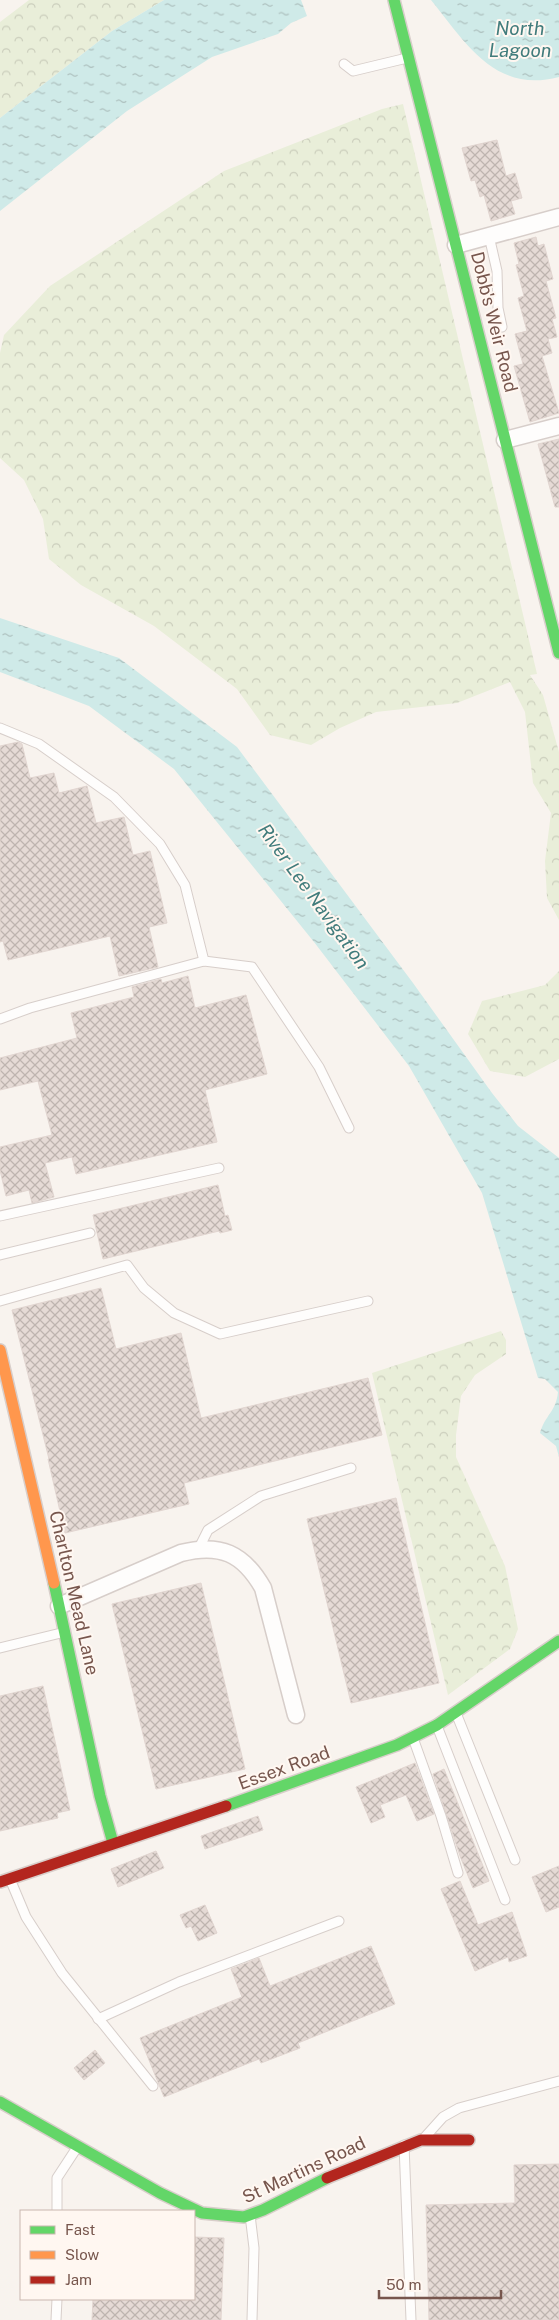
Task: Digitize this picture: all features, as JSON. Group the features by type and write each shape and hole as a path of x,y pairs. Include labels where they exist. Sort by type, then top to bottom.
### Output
{"street":[{"name":"Dobb's Weir Road","path":"394,0 505,440 557,634 559,653"},
{"path":"456,245 559,217"},
{"path":"505,440 559,426"},
{"name":"Charlton Mead Lane","path":"0,1350 60,1606 100,1796 113,1843"},
{"path":"60,1606 180,1553 199,1548 218,1549 237,1556 253,1570 264,1588 296,1716"},
{"name":"Essex Road","path":"5,1880 245,1800 412,1738 437,1726 559,1641"},
{"name":"St Martins Road","path":"0,2102 160,2193 202,2213 224,2216 250,2215 342,2170 404,2145 421,2140 469,2140"}],"lane":[{"path":"344,64 353,72 409,58"},
{"path":"489,236 497,271 498,308 502,327"},
{"path":"0,728 39,744 114,797 160,844 185,885 204,961"},
{"path":"0,1019 30,1008 204,961 252,967 318,1067 349,1128"},
{"path":"0,1216 219,1168"},
{"path":"0,1255 90,1233"},
{"path":"0,1301 127,1265 144,1288 174,1313 220,1334 368,1301"},
{"path":"199,1548 208,1530 262,1496 351,1468"},
{"path":"0,1648 65,1632"},
{"path":"456,1712 515,1860"},
{"path":"437,1726 505,1900"},
{"path":"412,1738 443,1822 458,1873"},
{"path":"5,1880 26,1918 62,1973 153,2086"},
{"path":"98,2019 179,1982 338,1921"},
{"path":"421,2140 443,2117 459,2108 559,2081"},
{"path":"404,2145 410,2320"},
{"path":"57,2210 57,2178 78,2146"},
{"path":"250,2215 254,2248 252,2320"},
{"path":"56,2320 57,2300"}],"green space":[{"path":"29,0 164,0 112,31 0,118 0,22"},
{"path":"403,104 537,674 530,675 543,695 559,752 559,920 547,898 545,861 551,813 533,783 525,712 510,682 457,703 376,712 340,728 311,745 270,735 237,689 154,626 81,585 49,559 43,519 24,480 0,458 0,353 4,335 50,286 224,171 382,109"},
{"path":"559,971 559,1059 525,1077 490,1071 468,1034 482,1001 545,985"},
{"path":"501,1331 506,1340 506,1354 475,1375 461,1396 456,1435 456,1457 505,1566 518,1629 510,1649 448,1695 372,1373"}],"water":[{"path":"164,0 301,0 307,16 291,23 278,34 212,57 127,111 0,211 0,118 112,31"},
{"name":"North Lagoon","path":"431,0 559,0 559,77 537,80 517,78 500,71 484,61 470,48"},
{"name":"River Lee Navigation","path":"0,618 119,658 237,747 413,983 492,1093 518,1126 559,1158 559,1457 556,1446 540,1433 553,1409 558,1392 545,1379 538,1378 482,1193 409,1066 314,942 174,769 89,706 0,672"}],"building":[{"path":"497,140 506,176 515,173 522,198 511,201 515,214 491,221 484,195 480,197 475,180 471,181 462,148"},
{"path":"536,237 538,246 544,244 553,279 546,281 556,318 552,319 557,337 548,339 552,353 542,356 559,413 530,422 514,366 523,364 515,334 527,331 518,298 524,296 516,265 519,264 514,243"},
{"path":"559,439 559,507 555,507 538,444"},
{"path":"18,742 22,744 30,778 54,773 59,793 87,786 96,823 124,817 133,855 150,851 167,923 149,927 158,967 119,976 110,936 8,960 3,941 0,942 0,746"},
{"path":"188,976 195,1008 246,995 267,1074 205,1090 217,1142 76,1174 72,1157 45,1163 54,1197 32,1203 29,1190 6,1196 0,1170 0,1147 52,1135 38,1081 0,1090 0,1058 77,1038 71,1013 134,997 132,987 161,979 162,983"},
{"path":"218,1185 225,1216 228,1215 232,1230 220,1233 219,1231 103,1259 93,1215"},
{"path":"101,1288 116,1349 181,1333 201,1418 368,1378 382,1435 184,1483 189,1504 65,1533 49,1459 12,1310"},
{"path":"396,1498 439,1683 351,1703 307,1519"},
{"path":"201,1583 245,1769 156,1789 112,1604"},
{"path":"43,1686 70,1810 57,1813 58,1818 0,1831 0,1696"},
{"path":"415,1763 434,1814 417,1821 406,1795 380,1805 385,1817 371,1823 356,1787"},
{"path":"444,1769 489,1881 473,1888 460,1856 433,1774"},
{"path":"258,1816 263,1830 205,1849 201,1836"},
{"path":"156,1851 164,1868 118,1887 111,1869"},
{"path":"559,1866 559,1907 546,1912 532,1877"},
{"path":"460,1881 478,1925 512,1912 527,1956 509,1962 508,1957 475,1971 441,1889"},
{"path":"205,1905 217,1933 198,1941 191,1926 186,1928 180,1915"},
{"path":"371,1946 395,2004 298,2043 300,2048 261,2063 259,2059 164,2097 140,2038 242,1997 231,1969 259,1958 270,1986"},
{"path":"95,2050 105,2063 84,2080 74,2068"},
{"path":"559,2164 559,2320 429,2320 426,2205 515,2203 514,2165"},
{"path":"195,2237 224,2238 221,2320 92,2320 93,2300 195,2300"}],"traffic: fast":[{"path":"394,0 559,653"},
{"path":"54,1583 100,1796 113,1843"},
{"path":"226,1806 397,1745 437,1725 559,1641"},
{"path":"0,2102 160,2193 202,2213 244,2217 263,2210 327,2178"}],"traffic: slow":[{"path":"0,1350 54,1583"}],"traffic: jam":[{"path":"0,1882 226,1806"},
{"path":"327,2178 421,2140 469,2140"}]}
